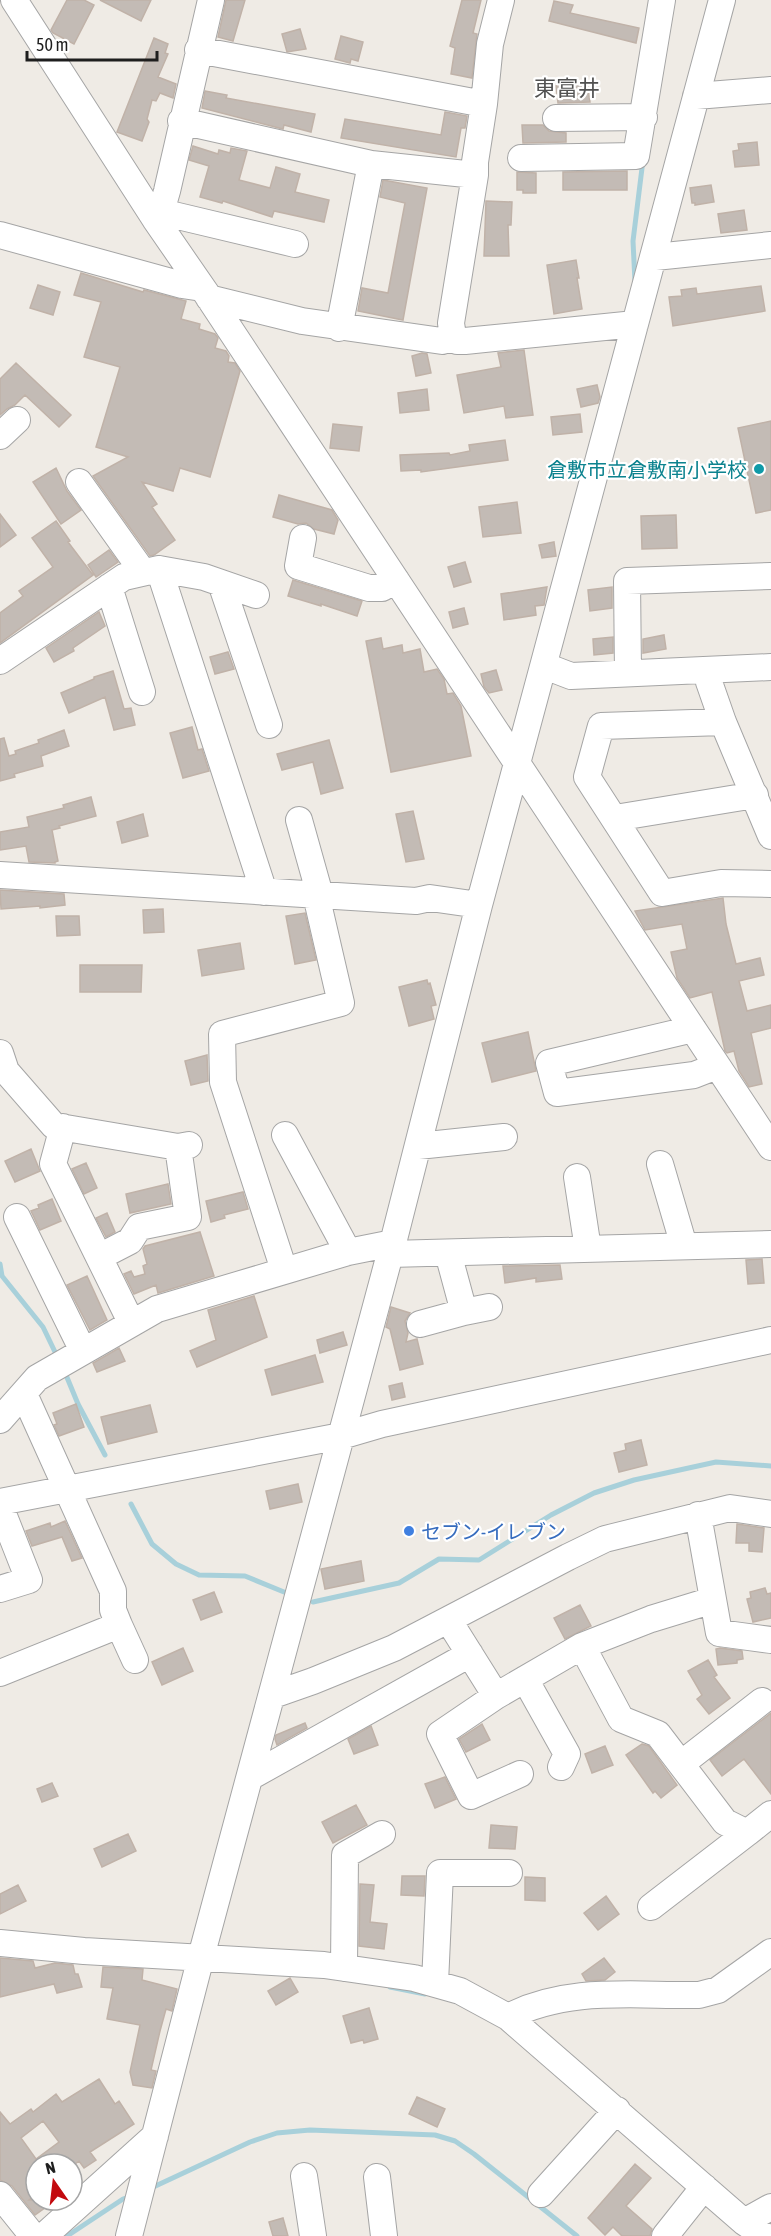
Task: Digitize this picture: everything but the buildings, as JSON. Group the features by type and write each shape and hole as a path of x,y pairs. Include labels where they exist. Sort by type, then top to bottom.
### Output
{"street":[{"path":"14,0 158,216 392,582 518,766 713,1068 771,1147"},
{"path":"158,216 211,0"},
{"path":"501,0 490,45 475,175 451,323 453,337 457,341 465,342 635,324"},
{"path":"521,158 636,156 645,132 662,0"},
{"path":"129,2236 201,1957 391,1249 479,905 722,0"},
{"path":"198,50 484,104"},
{"path":"696,96 771,90"},
{"path":"556,118 686,136"},
{"path":"182,121 370,164 475,175"},
{"path":"339,328 370,164"},
{"path":"158,216 295,244"},
{"path":"0,235 302,321 442,341 453,337"},
{"path":"655,256 771,245"},
{"path":"79,482 151,571 264,892"},
{"path":"303,538 298,566 369,588 382,588 392,582"},
{"path":"0,661 124,577 151,571 204,577 256,595"},
{"path":"628,673 627,581 771,576"},
{"path":"221,583 269,725"},
{"path":"110,587 142,692"},
{"path":"545,666 571,676 771,667"},
{"path":"708,670 709,682 723,722 771,836"},
{"path":"723,722 601,726 587,777 662,893 721,883 771,884"},
{"path":"615,818 755,795"},
{"path":"284,1270 223,1082 222,1034 341,1003 299,820"},
{"path":"0,875 416,901 430,898 479,905"},
{"path":"688,1030 549,1063 556,1093 694,1075 713,1068"},
{"path":"0,1053 6,1071 54,1126 184,1146 188,1217 139,1227 130,1241 99,1257"},
{"path":"63,1127 53,1164 131,1322"},
{"path":"285,1135 348,1252"},
{"path":"418,1146 504,1137"},
{"path":"660,1164 684,1246"},
{"path":"577,1177 588,1249"},
{"path":"17,1217 83,1351"},
{"path":"0,1420 37,1378 157,1309 348,1252 391,1249 448,1253 771,1244"},
{"path":"448,1253 464,1312"},
{"path":"420,1323 489,1307"},
{"path":"0,1589 29,1580 0,1504 341,1436 382,1424 771,1340"},
{"path":"24,1394 112,1591 113,1610 135,1660"},
{"path":"273,1695 394,1648 605,1539 730,1508 771,1514"},
{"path":"698,1515 719,1633 771,1640"},
{"path":"520,1774 471,1796 440,1734 496,1696 582,1646 712,1600"},
{"path":"449,1621 496,1696"},
{"path":"0,1673 119,1625"},
{"path":"582,1646 621,1719 658,1734 725,1822 747,1833"},
{"path":"250,1778 470,1654"},
{"path":"525,1679 567,1754 561,1767"},
{"path":"681,1764 762,1701"},
{"path":"651,1907 771,1814"},
{"path":"344,1968 345,1856 382,1834"},
{"path":"435,1983 440,1873 509,1873"},
{"path":"0,1943 84,1951 324,1965 435,1983 460,1991 508,2017 744,2222 765,2236"},
{"path":"508,2017 528,2006 577,1995 699,1995 718,1989 771,1952"},
{"path":"541,2194 617,2110"},
{"path":"44,2236 155,2136"},
{"path":"304,2176 312,2236"},
{"path":"376,2176 384,2236"},
{"path":"665,2236 704,2187"},
{"path":"0,2195 33,2236"},
{"path":"744,2222 771,2207"}],"waterway":[{"path":"635,282 633,241 643,160"},
{"path":"0,1264 2,1276 43,1327 56,1354"},
{"path":"66,1375 78,1404 105,1455"},
{"path":"313,1602 399,1583 439,1559 479,1560 551,1515 594,1493 634,1480 716,1462 771,1466"},
{"path":"131,1504 152,1544 176,1564 199,1575 245,1576 284,1592"},
{"path":"390,1987 425,1994"},
{"path":"149,2189 250,2142 277,2133 310,2130 435,2135 455,2141 474,2154 577,2236"},
{"path":"67,2236 123,2199 132,2196"}],"place":[{"name":"倉敷市立倉敷南小学校","path":"759,469"},
{"name":"セブン-イレブン","path":"409,1531"}],"district":[{"name":"東富井","path":"567,88"}]}
